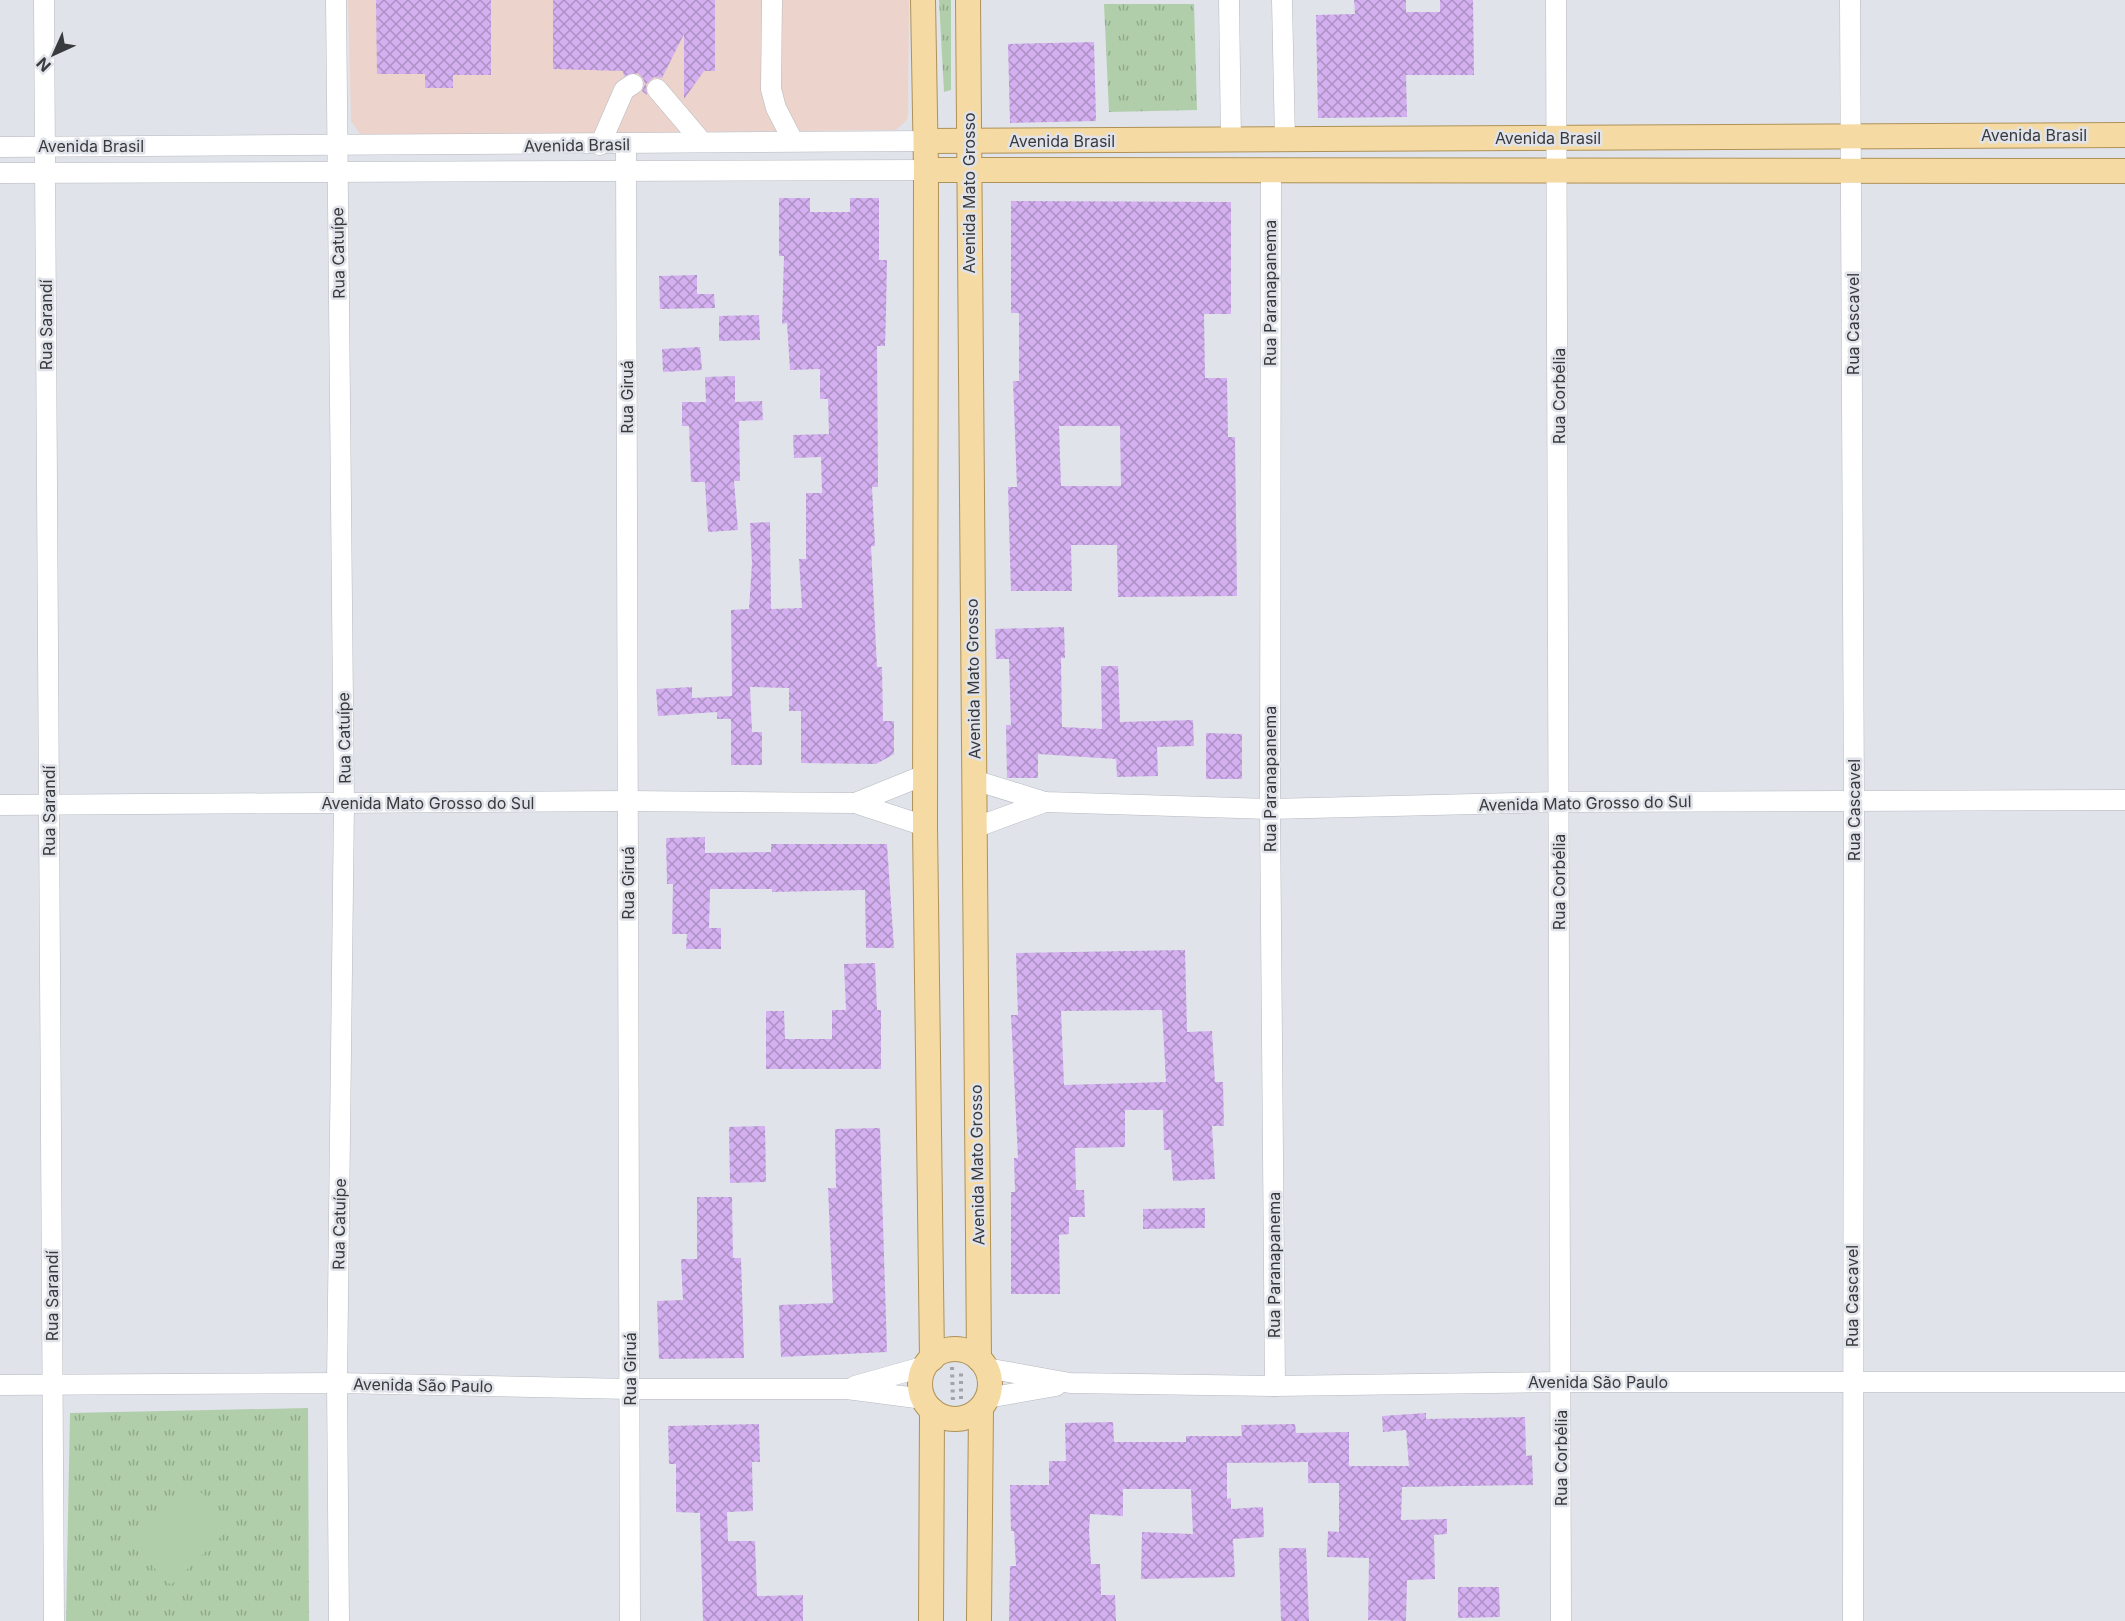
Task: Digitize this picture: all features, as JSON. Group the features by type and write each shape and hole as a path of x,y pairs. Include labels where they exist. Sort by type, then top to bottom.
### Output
{"main road":[{"path":"923,0 926,141 927,774 925,826 929,1362 921,1384 928,1405 931,1621"},
{"name":"Avenida Mato Grosso","path":"968,0 974,828 983,1364"},
{"name":"Avenida Brasil","path":"926,141 2125,135"},
{"name":"Avenida Brasil","path":"926,170 1271,172 1558,168 2125,171"},
{"path":"929,1362 951,1350 970,1353 983,1364 990,1384 984,1403 979,1621"},
{"path":"928,1405 940,1415 957,1419 966,1418 984,1403"}],"street":[{"name":"Rua Sarandí","path":"44,0 54,1621"},
{"name":"Rua Catuípe","path":"336,0 344,804 337,1383 339,1621"},
{"path":"772,0 771,89 776,108 793,141"},
{"path":"1229,0 1231,140"},
{"path":"1282,0 1285,141"},
{"name":"Rua Corbélia","path":"1556,0 1561,1621"},
{"name":"Rua Cascavel","path":"1850,0 1854,801 1852,1621"},
{"path":"600,145 624,90 633,84"},
{"path":"657,89 702,142"},
{"name":"Avenida Brasil","path":"0,147 626,145 702,142 926,141"},
{"name":"Rua Giruá","path":"626,145 630,1621"},
{"name":"Avenida Brasil","path":"0,173 926,170"},
{"name":"Rua Paranapanema","path":"1271,172 1270,808 1275,1386"},
{"path":"855,803 927,774"},
{"path":"974,780 1045,802"},
{"name":"Avenida Mato Grosso do Sul","path":"1045,802 1270,808 1559,802 2125,800"},
{"name":"Avenida Mato Grosso do Sul","path":"0,805 628,801 855,803"},
{"path":"974,828 1045,802"},
{"path":"855,803 925,826"},
{"name":"Avenida São Paulo","path":"847,1389 929,1362"},
{"name":"Avenida São Paulo","path":"983,1364 1070,1383 1275,1386 1560,1382 2125,1382"},
{"name":"Avenida São Paulo","path":"0,1385 337,1383 631,1389 847,1389 928,1405"},
{"name":"Avenida São Paulo","path":"984,1403 1070,1383"}],"shaded area":[{"path":"348,0 909,0 907,120 896,130 360,134 351,121"}],"green space":[{"path":"939,0 951,0 951,90 944,92"},
{"path":"1104,4 1194,4 1197,110 1109,112"},
{"path":"308,1408 309,1621 66,1621 70,1413"},
{"path":"192,1483 233,1525 171,1585 130,1543"}],"building":[{"path":"376,0 491,0 491,75 453,75 453,88 425,88 425,74 377,74"},
{"path":"553,0 715,0 715,71 704,71 684,99 684,34 662,78 654,77 646,84 647,95 642,91 645,84 638,73 624,76 623,71 553,69"},
{"path":"1354,0 1406,0 1406,12 1440,12 1440,0 1473,0 1474,75 1406,75 1407,117 1318,118 1316,15 1355,14"},
{"path":"1094,42 1096,121 1010,123 1008,44"},
{"path":"779,198 810,198 810,212 850,212 850,198 879,198 879,260 887,260 886,311 885,346 877,346 878,487 872,487 875,546 871,546 877,667 882,667 883,721 894,721 894,754 876,764 801,763 801,711 789,711 789,688 750,687 752,732 762,732 762,765 731,765 731,719 717,719 717,712 658,716 656,689 692,687 692,698 732,696 731,610 749,609 752,563 750,523 770,522 771,609 802,608 799,559 806,559 806,493 822,493 821,457 794,458 793,435 829,434 828,399 820,399 820,369 790,370 787,323 782,324 784,256 779,256"},
{"path":"1011,201 1231,202 1231,314 1204,314 1205,378 1227,378 1228,437 1235,437 1237,596 1118,597 1117,545 1071,545 1072,591 1011,591 1008,487 1017,487 1013,381 1019,381 1019,313 1011,313","holes":["1059,426 1120,426 1121,486 1061,486"]},
{"path":"697,275 697,294 714,294 715,308 660,309 659,276"},
{"path":"759,315 760,340 719,341 719,316"},
{"path":"700,347 702,370 663,372 662,349"},
{"path":"735,376 735,402 762,401 763,420 739,421 740,481 734,481 738,530 708,532 705,482 691,482 689,426 682,426 682,402 706,402 705,377"},
{"path":"1064,627 1065,658 1061,658 1062,727 1102,729 1101,666 1118,666 1120,722 1193,720 1194,746 1157,747 1158,776 1117,777 1116,759 1038,754 1038,778 1007,778 1006,725 1011,725 1009,659 996,659 995,629"},
{"path":"1206,733 1242,734 1242,779 1206,779"},
{"path":"705,837 705,853 771,852 771,844 887,844 894,948 866,948 865,890 772,892 772,889 710,889 709,928 721,928 721,949 686,949 687,934 672,934 673,884 667,884 666,838"},
{"path":"1185,950 1187,1032 1212,1031 1215,1082 1223,1082 1224,1126 1212,1126 1215,1179 1173,1181 1171,1150 1164,1150 1163,1110 1125,1110 1125,1147 1075,1148 1076,1190 1084,1190 1085,1217 1069,1217 1069,1234 1059,1235 1060,1294 1011,1294 1011,1192 1015,1192 1014,1158 1018,1158 1011,1015 1018,1015 1016,953","holes":["1162,1010 1166,1082 1064,1085 1061,1011"]},
{"path":"875,963 877,1010 881,1010 881,1069 766,1069 766,1011 784,1011 785,1039 832,1039 832,1010 846,1010 844,964"},
{"path":"765,1126 766,1182 730,1183 729,1127"},
{"path":"880,1128 887,1352 781,1357 779,1305 833,1303 828,1188 836,1188 835,1129"},
{"path":"697,1197 732,1197 733,1258 741,1258 744,1358 659,1359 657,1301 683,1300 681,1259 697,1259"},
{"path":"1205,1208 1205,1228 1143,1229 1143,1209"},
{"path":"1426,1413 1426,1419 1525,1417 1526,1456 1532,1455 1533,1485 1402,1487 1401,1520 1447,1519 1447,1534 1434,1535 1435,1579 1407,1580 1406,1621 1368,1620 1369,1558 1327,1557 1328,1531 1339,1532 1339,1483 1308,1483 1308,1462 1227,1463 1227,1499 1231,1498 1231,1509 1263,1507 1264,1537 1233,1539 1235,1577 1141,1579 1142,1532 1193,1534 1191,1489 1123,1489 1123,1516 1090,1514 1089,1530 1091,1564 1100,1564 1101,1595 1115,1595 1116,1621 1009,1621 1010,1566 1016,1566 1014,1531 1011,1531 1010,1485 1049,1485 1049,1461 1066,1461 1065,1423 1113,1422 1114,1442 1186,1442 1186,1436 1242,1436 1241,1425 1295,1424 1296,1433 1349,1432 1349,1466 1409,1466 1406,1430 1383,1432 1382,1416"},
{"path":"759,1424 760,1462 752,1462 753,1511 727,1512 728,1541 755,1541 757,1596 803,1595 803,1621 703,1621 700,1513 676,1512 676,1464 669,1464 668,1426"},
{"path":"1279,1548 1306,1548 1309,1621 1281,1621"},
{"path":"1458,1587 1499,1587 1500,1617 1458,1618"}]}
